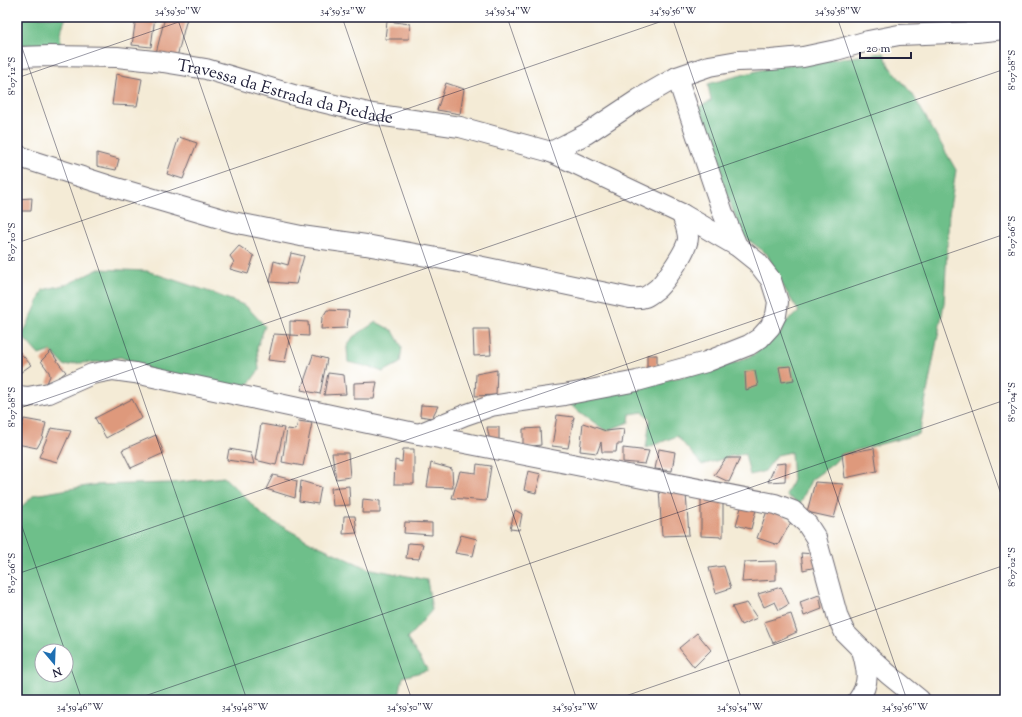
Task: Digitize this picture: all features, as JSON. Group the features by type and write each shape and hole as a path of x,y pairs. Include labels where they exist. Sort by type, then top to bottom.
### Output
{"street":[{"path":"551,152 586,134 677,77 709,66 738,61 803,57 868,41 900,35 976,32 1005,29"},
{"name":"Travessa da Estrada da Piedade","path":"17,58 50,56 117,57 206,69 297,96 372,114 460,128 551,152 682,214 737,246 757,262 772,280 778,302 776,315 770,327 760,338 749,345 706,362 637,381 564,395 491,406 419,434"},
{"path":"677,77 724,213 737,246"},
{"path":"17,155 110,186 233,222 301,236 366,244 630,298 644,297 658,288 669,276 687,246 687,231 682,214"},
{"path":"17,396 28,397 49,393 92,374 112,370 142,374 419,434 775,504 793,511 807,524 816,538 838,618 845,632 888,674 920,700"},
{"path":"858,700 866,687 867,671 862,650"}],"green space":[{"path":"17,17 66,17 60,33 61,48 17,50"},
{"path":"884,53 889,66 913,95 956,170 949,214 944,304 919,434 842,454 834,463 811,480 800,504 786,495 793,480 791,452 777,455 765,471 750,475 745,454 732,456 702,465 677,436 646,448 650,419 643,412 630,414 629,422 606,431 566,402 699,373 737,362 755,354 764,342 780,334 784,323 799,312 781,283 767,254 742,235 695,109 711,101 708,84 776,66"},
{"path":"99,269 147,271 246,306 265,326 257,348 259,370 248,385 231,388 152,371 120,357 103,362 77,363 65,366 51,351 39,355 22,336 43,290 68,284"},
{"path":"376,322 393,331 402,347 400,363 383,372 348,362 347,347 353,337"},
{"path":"224,477 265,517 312,543 367,568 427,580 432,610 407,639 428,670 403,677 398,700 17,700 17,511 34,495 93,485 172,483"}],"building":[{"path":"136,17 155,17 151,47 132,45"},
{"path":"165,17 187,18 177,57 156,53"},
{"path":"387,21 410,24 409,39 385,39"},
{"path":"116,74 142,79 137,106 112,105"},
{"path":"446,83 464,89 460,114 437,110"},
{"path":"179,137 197,143 183,179 167,174"},
{"path":"97,153 119,159 116,170 97,166"},
{"path":"32,198 31,211 17,211 17,199"},
{"path":"239,246 254,256 248,274 230,269 234,262 230,256"},
{"path":"291,253 304,256 296,284 270,282 274,261 288,265"},
{"path":"327,310 349,311 347,328 321,329 322,318"},
{"path":"290,321 308,322 309,336 290,335"},
{"path":"473,329 489,329 491,355 474,356"},
{"path":"274,334 290,335 285,362 268,360"},
{"path":"17,349 31,365 17,375"},
{"path":"51,351 66,372 51,384 47,383 50,376 49,372 41,361"},
{"path":"313,355 327,359 320,394 301,390"},
{"path":"647,355 657,355 657,366 647,367"},
{"path":"791,366 794,380 782,382 779,367"},
{"path":"497,370 496,395 475,396 476,374"},
{"path":"755,371 758,386 746,390 745,372"},
{"path":"328,373 344,375 346,394 324,395"},
{"path":"377,382 374,399 354,399 354,383"},
{"path":"132,399 142,418 106,438 95,418"},
{"path":"421,405 438,406 432,418 420,416"},
{"path":"557,415 574,417 568,448 552,446"},
{"path":"24,419 46,423 42,439 37,448 17,444"},
{"path":"298,421 312,423 303,466 282,462 287,429 296,430"},
{"path":"583,423 606,431 624,429 622,444 617,444 616,452 602,452 601,442 597,453 580,451"},
{"path":"261,424 284,428 276,465 255,460"},
{"path":"487,427 499,427 499,442 490,441"},
{"path":"51,428 71,431 57,462 39,457"},
{"path":"540,428 541,445 523,447 523,429"},
{"path":"156,435 164,453 131,468 122,450"},
{"path":"623,448 649,451 645,464 623,462"},
{"path":"874,448 877,471 845,478 842,454"},
{"path":"229,449 251,453 254,464 227,460"},
{"path":"403,449 414,449 414,484 394,484 395,460 402,462"},
{"path":"659,449 675,452 672,471 655,469"},
{"path":"332,453 348,453 350,477 336,479"},
{"path":"726,458 740,458 729,482 714,475"},
{"path":"431,463 452,469 453,488 427,487"},
{"path":"786,463 785,481 768,482 776,464"},
{"path":"477,464 491,466 486,501 452,498 460,471 476,473"},
{"path":"528,471 541,474 536,493 524,490"},
{"path":"273,475 297,481 295,498 266,489"},
{"path":"301,481 321,487 318,504 299,501"},
{"path":"815,482 843,484 834,518 807,512"},
{"path":"349,486 350,505 333,506 331,488"},
{"path":"659,489 686,494 689,535 662,536"},
{"path":"701,496 723,501 723,537 701,536"},
{"path":"363,499 380,501 380,513 362,513"},
{"path":"742,504 757,506 751,529 736,525"},
{"path":"515,510 522,514 519,530 510,529"},
{"path":"767,511 780,512 791,522 778,545 757,538"},
{"path":"344,516 355,516 357,533 343,534"},
{"path":"405,522 432,523 432,535 404,533"},
{"path":"461,535 477,539 473,556 455,553"},
{"path":"408,543 423,544 419,559 406,558"},
{"path":"801,553 814,554 816,567 803,570"},
{"path":"776,561 776,580 742,582 744,562"},
{"path":"724,566 731,588 716,593 709,568"},
{"path":"781,587 789,604 779,610 775,602 764,607 758,594"},
{"path":"819,595 822,609 804,616 800,602"},
{"path":"747,603 757,618 741,625 732,607"},
{"path":"791,614 797,632 773,643 764,622"},
{"path":"697,633 711,650 694,667 679,648"}]}
